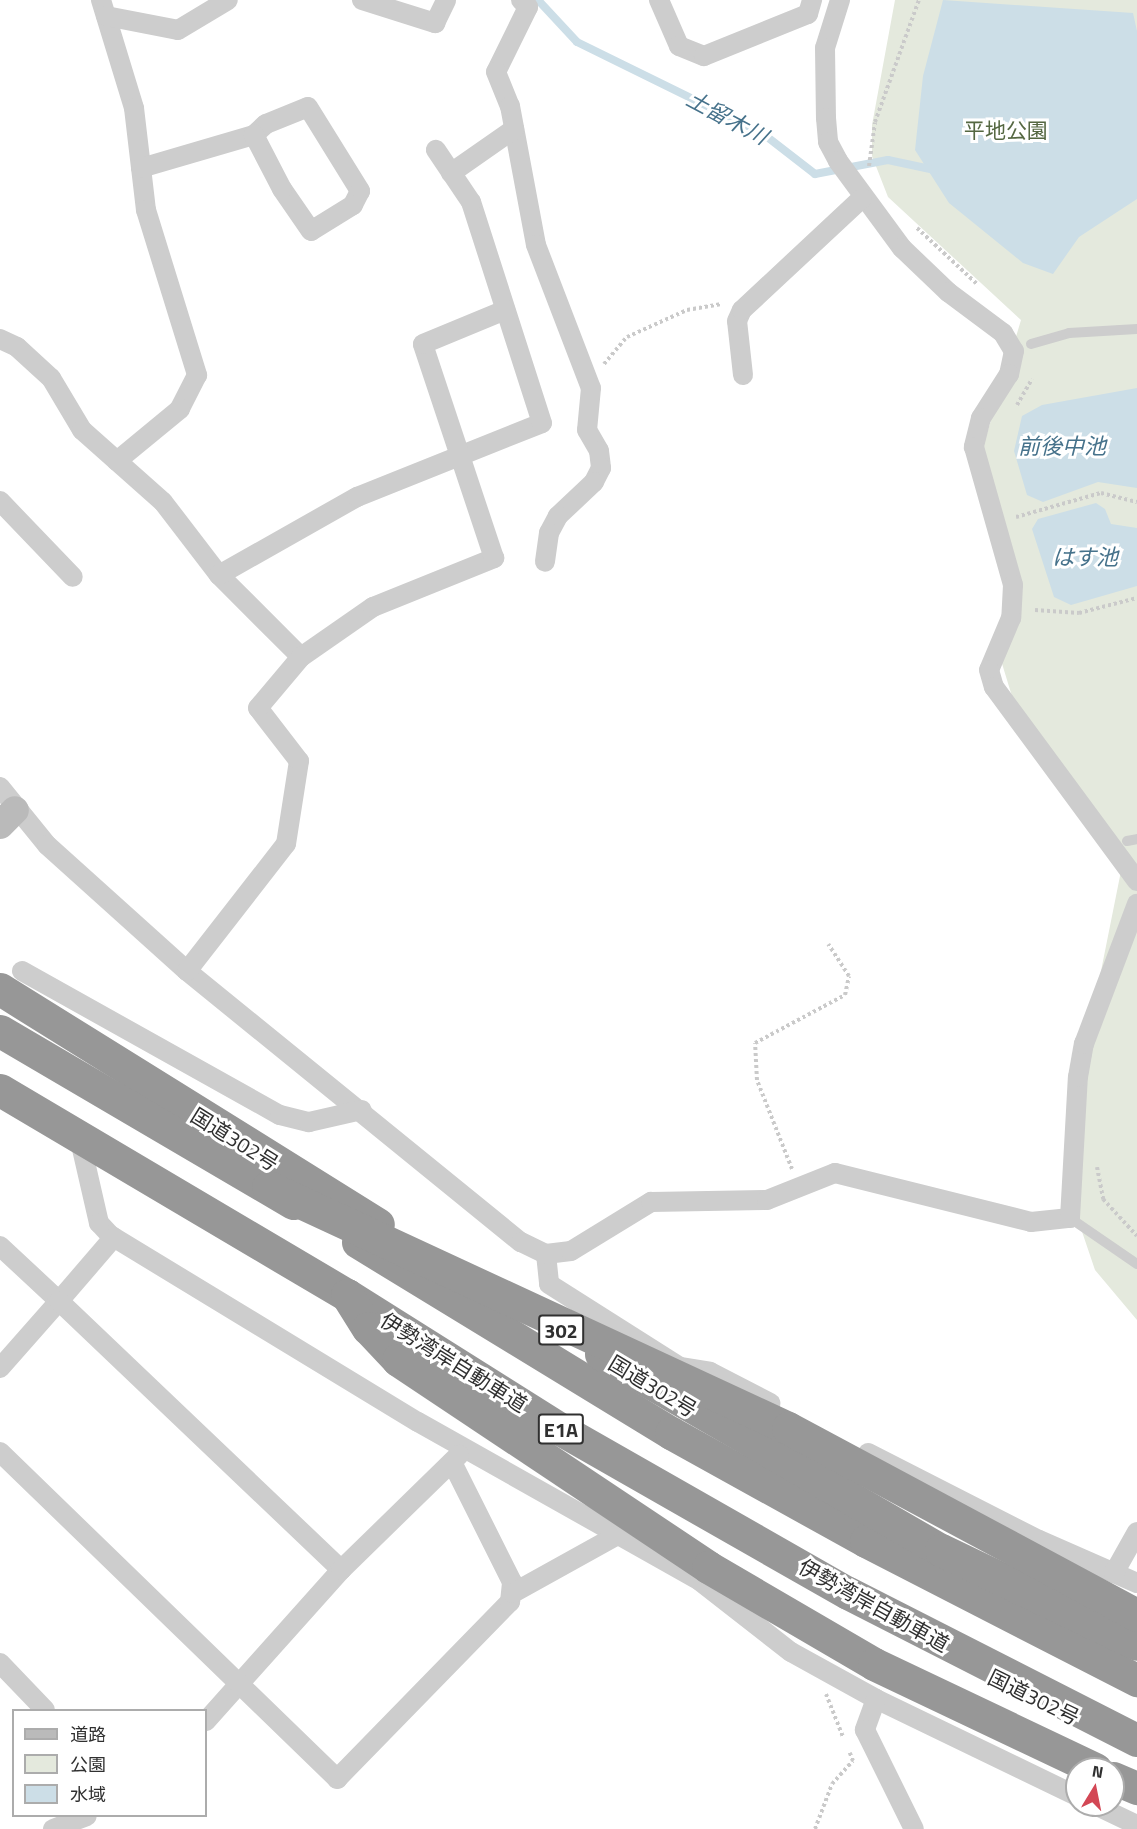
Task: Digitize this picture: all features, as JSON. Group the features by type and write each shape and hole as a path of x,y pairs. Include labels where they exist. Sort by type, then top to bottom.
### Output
{"highway":[{"name":"国道302号","path":"11,980 293,1175 738,1437 940,1550 1137,1644"},
{"name":"E1A","path":"0,1031 268,1187 671,1433 866,1541 1137,1680"},
{"name":"伊勢湾岸自動車道","path":"0,1090 347,1295 560,1429 848,1593 1137,1740"},
{"name":"国道302号","path":"0,1100 642,1487 895,1626 1137,1747"},
{"path":"268,1187 507,1294 788,1428 1137,1615"},
{"path":"347,1295 368,1328 398,1360 708,1567 874,1664 1070,1757"}],"street":[{"path":"103,8 178,30 228,0"},
{"path":"362,0 435,23 446,0"},
{"path":"521,0 528,7 496,72 514,129 536,245 584,382 591,388 586,430 599,451 601,468 594,482 558,516 549,533 544,562"},
{"path":"659,0 679,46 704,56 808,14 812,0"},
{"path":"840,0 825,48 825,118 828,142 847,179 902,248 948,292 1003,333 1014,351 1009,374 981,418 974,447 1013,585 1011,618 989,670 994,687 1137,881"},
{"path":"103,8 134,108 146,210 197,375 180,409 117,461"},
{"path":"141,168 254,135 266,124 308,107 360,191 353,205 311,231 282,189 254,135"},
{"path":"452,173 514,129"},
{"path":"219,575 357,497 542,423 471,202 436,150"},
{"path":"743,375 737,321 742,310 862,198"},
{"path":"187,971 286,844 299,761 258,708 301,657 373,607 494,558 423,344 505,310"},
{"path":"0,339 17,347 51,378 82,430 163,502 219,575 301,657"},
{"path":"0,501 73,577"},
{"path":"5,807 187,971 362,1110 521,1242 546,1254 571,1251 651,1202 767,1200 836,1173 1031,1222 1070,1218 1078,1077 1084,1044 1137,904"},
{"path":"11,980 280,1115 309,1122 362,1110"},
{"path":"82,1149 99,1223 114,1238 458,1456 700,1581 791,1652 832,1676 1065,1790"},
{"path":"0,1368 114,1238"},
{"path":"0,1246 341,1570"},
{"path":"546,1254 549,1284 680,1367 710,1372 1039,1540 1137,1583"},
{"path":"0,1452 337,1779 510,1602 513,1593 458,1456"},
{"path":"207,1720 237,1683 341,1570 458,1456"},
{"path":"1114,1573 1137,1532"},
{"path":"513,1593 616,1536"},
{"path":"0,1663 44,1709"},
{"path":"876,1699 865,1730 914,1829"},
{"path":"53,1829 82,1817"},
{"path":"1120,1817 1137,1825"}],"lane":[{"path":"1031,344 1069,333 1137,329"},
{"path":"1070,1218 1137,1264"}],"path":[{"path":"591,388 616,346 627,337 687,310 726,303 742,310"},
{"path":"1016,517 1101,493 1137,502"},
{"path":"1035,610 1079,613 1137,598"},
{"path":"799,1188 758,1080 755,1043 845,995 849,976 828,944"},
{"path":"1096,1156 1097,1186 1103,1199 1137,1236"},
{"path":"815,1829 832,1784 853,1761 827,1700 832,1676"}],"green space":[{"name":"平地公園","path":"895,0 1137,0 1137,1320 1095,1270 1074,1208 1076,1096 1123,861 1018,716 1000,657 1006,585 979,460 1021,320 888,197 872,156 872,125"}],"water":[{"path":"943,0 1133,13 1137,31 1137,199 1079,237 1053,274 1023,263 949,203 915,150 923,76"},
{"name":"前後中池","path":"1137,388 1137,488 1098,482 1043,502 1027,495 1014,451 1022,416 1042,405"},
{"name":"はす池","path":"1096,503 1105,509 1111,524 1137,528 1137,586 1071,605 1054,597 1032,529 1038,519"}],"waterway":[{"name":"土留木川","path":"538,0 577,42 762,133 815,174 888,160 935,170"}]}
